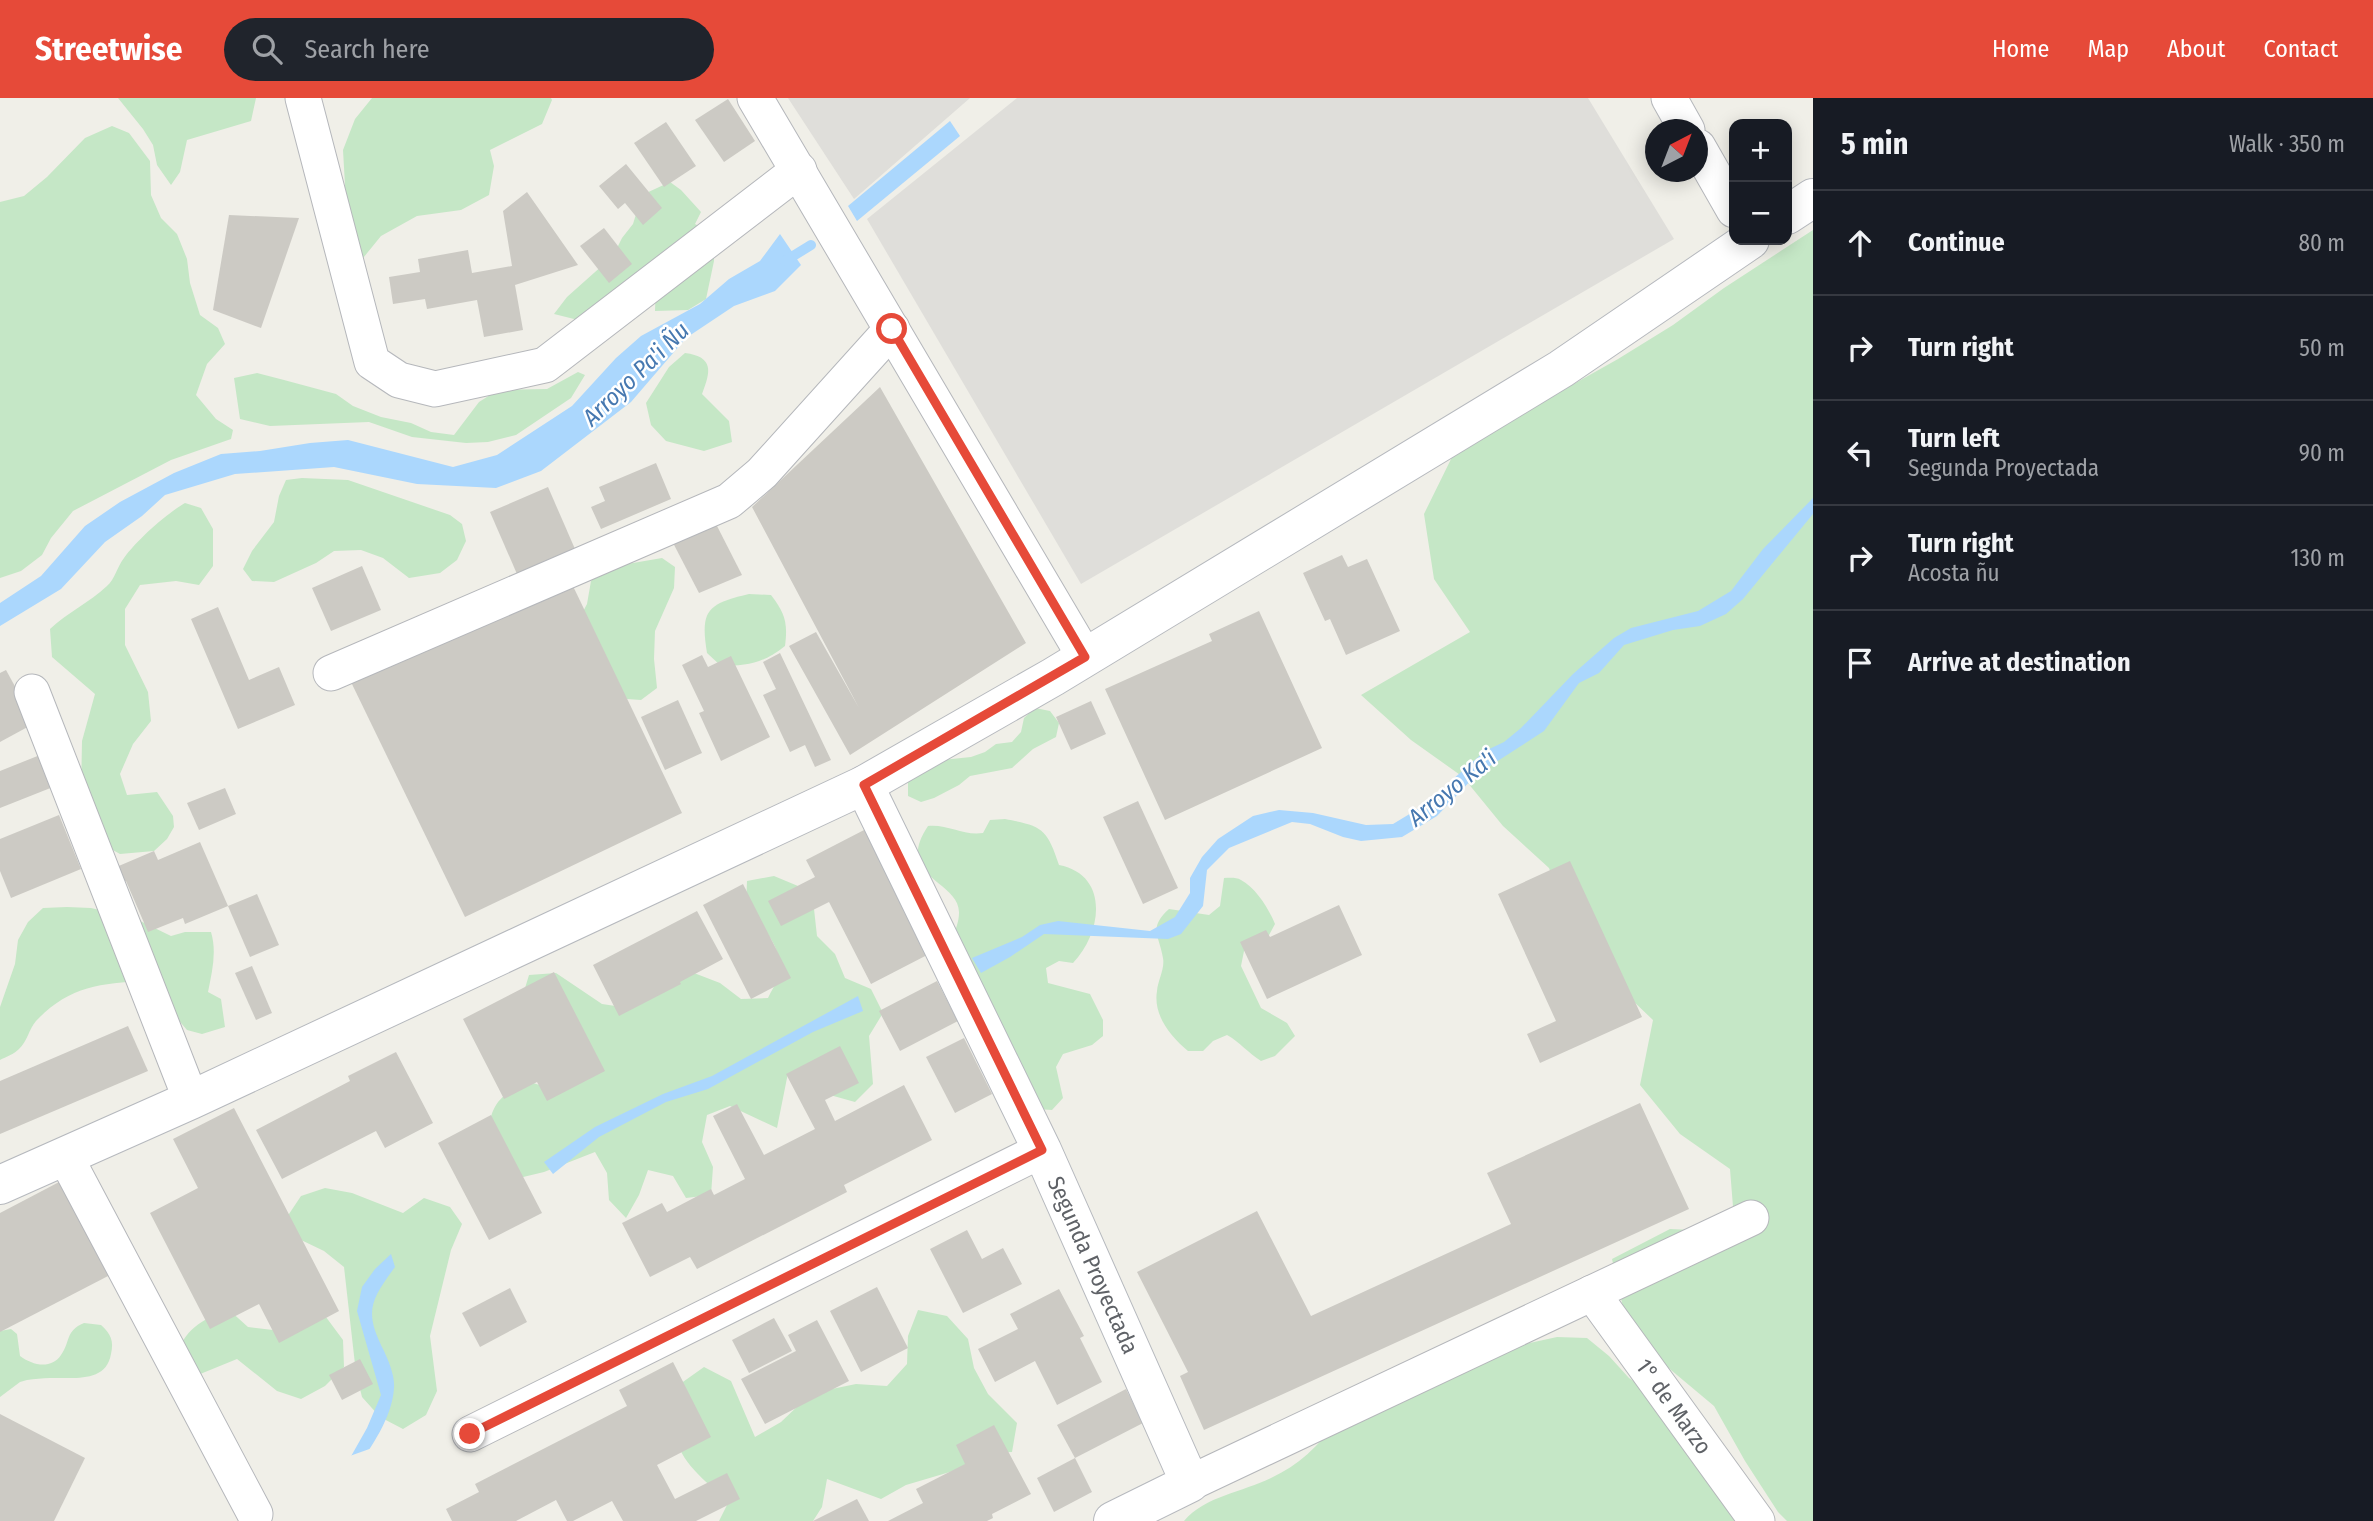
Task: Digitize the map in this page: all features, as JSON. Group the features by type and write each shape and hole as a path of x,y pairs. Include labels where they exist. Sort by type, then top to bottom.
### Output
{"main road":[{"path":"1792,212 1813,198"},
{"path":"0,1185 191,1100 864,785 1085,657 1561,369 1743,245"},
{"name":"Segunda Proyectada","path":"864,785 1042,1150 1190,1483"},
{"path":"1114,1521 1190,1483"}],"street":[{"path":"303,98 372,362 399,380 435,388 545,365 799,170"},
{"path":"755,98 1085,657"},
{"path":"1669,98 1681,119"},
{"path":"1708,164 1729,201"},
{"path":"331,673 729,501 762,473 892,329"},
{"path":"32,692 191,1100"},
{"path":"470,1434 1042,1150"},
{"path":"65,1156 255,1514"},
{"path":"1190,1483 1751,1218"},
{"name":"1° de Marzo","path":"1592,1293 1757,1521"}],"shaded area":[{"path":"788,98 970,98 854,199"},
{"path":"1017,98 1588,98 1674,239 1081,584 867,219"}],"green space":[{"path":"118,98 256,98 251,121 187,140 180,172 171,185 157,165 153,145"},
{"path":"372,98 552,100 542,124 490,150 494,166 489,195 461,210 417,216 381,236 359,263 342,218 345,185 343,150 355,119"},
{"path":"112,126 129,133 150,161 151,195 161,218 177,234 187,259 190,283 200,315 218,328 225,344 207,364 196,395 216,419 233,430 231,439 171,460 73,511 51,538 42,555 21,571 0,578 0,202 24,196 85,138"},
{"path":"670,182 701,212 695,224 714,235 714,261 706,299 688,310 655,311 656,280 582,321 554,314 567,297 613,256 633,224 642,195"},
{"path":"1813,230 1813,1521 1787,1521 1778,1512 1714,1406 1665,1365 1626,1320 1612,1259 1670,1229 1735,1232 1730,1169 1680,1134 1640,1085 1653,1020 1609,978 1570,928 1549,868 1503,826 1463,777 1411,740 1361,695 1470,632 1434,579 1424,514 1453,455 1673,325"},
{"path":"685,353 701,358 708,366 702,394 729,421 732,442 704,451 666,441 651,425 646,403 669,367"},
{"path":"578,372 585,375 571,398 516,435 488,442 466,443 412,437 369,422 270,426 240,419 234,378 257,373 336,394 353,406 381,417 411,423 431,432 454,435 479,402 498,390 547,389"},
{"path":"286,480 348,480 450,515 462,524 466,541 457,560 440,573 409,578 383,558 361,550 334,551 316,563 274,582 252,581 243,569 252,551 274,522 279,496"},
{"path":"185,503 201,508 213,529 213,566 199,585 176,581 140,585 125,609 125,645 148,692 151,721 133,744 120,774 127,795 157,792 173,816 174,827 167,839 154,851 120,854 100,843 81,794 82,741 95,694 52,657 50,629 107,586 136,543"},
{"path":"662,558 675,567 674,588 655,631 657,688 641,700 627,699 578,621 587,604 591,581 604,568"},
{"path":"749,594 771,595 776,601 784,619 785,646 755,662 721,666 707,653 706,618 715,606"},
{"path":"1035,708 1050,711 1059,723 1056,737 1033,749 1012,768 970,776 959,785 921,802 908,796 908,782 917,772 942,760 971,757 996,744 1012,742 1021,732 1024,718"},
{"path":"1005,819 1027,824 1041,831 1051,843 1059,865 1075,871 1087,880 1096,906 1095,921 1083,951 1073,963 1059,961 1046,968 1048,983 1090,994 1103,1020 1103,1036 1092,1045 1063,1054 1056,1067 1063,1098 1052,1110 1037,1109 952,939 959,916 957,902 923,868 918,857 919,843 928,826 983,833 990,820"},
{"path":"774,876 798,886 814,909 817,936 835,954 845,978 871,989 883,1013 869,1036 873,1084 855,1102 830,1095 812,1078 788,1073 777,1128 730,1106 707,1115 702,1142 713,1167 711,1195 686,1198 673,1176 648,1170 639,1195 626,1218 609,1200 607,1173 595,1152 544,1172 519,1178 486,1140 494,1110 503,1097 530,1082 555,1090 522,998 529,975 556,973 602,1004 629,1008 694,973 720,983 741,999 768,998 779,977 779,959 771,939 746,906 747,881"},
{"path":"1224,878 1239,879 1252,888 1266,906 1275,924 1268,937 1244,951 1241,966 1261,1008 1287,1023 1295,1036 1275,1056 1261,1061 1227,1035 1213,1041 1203,1051 1188,1051 1169,1032 1160,1017 1156,1000 1163,962 1157,932 1159,921 1169,909 1209,915 1220,906"},
{"path":"43,908 91,908 134,918 171,936 185,932 211,932 214,955 208,992 221,999 225,1027 202,1034 187,1030 145,981 113,983 86,989 60,1001 36,1021 19,1049 0,1060 0,1007 15,964 18,940 28,922"},
{"path":"325,1188 352,1193 403,1213 424,1198 450,1207 462,1224 451,1250 430,1336 437,1391 426,1415 403,1429 380,1417 362,1397 356,1373 344,1267 324,1251 299,1239 287,1217 301,1196"},
{"path":"228,1309 248,1327 273,1330 320,1309 343,1340 344,1367 325,1386 301,1399 277,1391 237,1359 188,1379 174,1358 184,1339 208,1318"},
{"path":"918,1310 947,1316 968,1339 974,1368 988,1394 1017,1423 1012,1452 984,1453 960,1469 906,1485 881,1499 827,1479 822,1507 813,1521 719,1521 728,1503 691,1466 677,1439 680,1384 704,1367 731,1381 755,1437 781,1422 801,1403 827,1390 856,1384 887,1386 907,1364 908,1336"},
{"path":"84,1323 101,1325 111,1338 111,1354 108,1364 102,1370 86,1377 27,1380 0,1397 0,1331 11,1329 17,1334 20,1356 36,1364 47,1364 57,1360 71,1333"},
{"path":"1557,1337 1587,1338 1609,1356 1629,1378 1653,1394 1758,1521 1184,1521 1213,1500 1281,1473 1315,1447 1337,1422 1494,1351"}],"water":[{"path":"950,121 960,136 857,221 848,206"},
{"path":"780,234 801,265 775,291 734,306 686,338 631,402 541,471 496,488 417,484 334,467 235,474 165,495 142,516 105,542 61,589 0,626 0,603 41,576 85,526 120,502 174,473 221,454 348,440 453,467 497,455 572,406 616,358 641,336 700,304 729,279 760,261"},
{"name":"Arroyo Ka'i","path":"1813,498 1813,514 1743,599 1726,614 1700,626 1673,630 1624,645 1599,673 1579,683 1544,731 1476,775 1437,816 1402,837 1361,841 1310,824 1292,822 1229,848 1207,870 1203,906 1181,934 1168,939 1044,934 981,973 972,958 1022,937 1040,925 1058,921 1150,931 1175,917 1190,893 1190,878 1202,857 1218,839 1253,816 1279,810 1313,813 1366,825 1393,824 1441,795 1452,780 1485,751 1504,742 1521,728 1573,674 1614,638 1631,628 1698,611 1731,591 1763,549"},
{"path":"858,996 863,1011 813,1032 708,1089 666,1102 599,1137 553,1174 544,1162 595,1127 663,1094 712,1076"},
{"path":"391,1254 395,1267 375,1298 372,1316 393,1374 392,1399 380,1432 355,1472 341,1474 367,1428 381,1395 357,1311 362,1287 375,1269"}],"pier":[{"path":"375,1447 357,1474 339,1477 338,1473 347,1457"}],"building":[{"path":"728,99 755,141 724,162 695,120"},
{"path":"666,122 696,166 664,187 634,143"},
{"path":"626,164 662,208 643,225 625,203 618,209 599,186"},
{"path":"527,192 578,265 515,285 523,330 484,337 477,300 427,309 425,299 393,304 389,277 420,272 418,259 468,250 472,273 512,266 503,211"},
{"path":"229,215 299,218 261,328 213,310"},
{"path":"604,228 632,264 609,283 580,246"},
{"path":"880,387 1026,643 850,755 789,646 816,632 859,708 752,507"},
{"path":"656,463 671,499 601,529 591,507 605,501 599,487"},
{"path":"548,487 575,549 517,574 490,512"},
{"path":"716,524 742,575 699,593 671,539"},
{"path":"1342,555 1348,567 1367,559 1400,631 1346,655 1330,619 1325,621 1303,573"},
{"path":"362,566 381,610 331,631 312,588"},
{"path":"572,584 682,813 465,917 350,680"},
{"path":"218,607 249,680 279,667 295,705 238,729 191,619"},
{"path":"1259,611 1322,748 1165,820 1105,689 1212,641 1209,634"},
{"path":"780,653 831,760 815,767 805,745 790,752 763,695 776,689 763,662"},
{"path":"702,655 708,667 731,656 770,737 721,761 699,713 704,711 682,665"},
{"path":"6,670 35,723 0,742 0,673"},
{"path":"678,700 702,753 665,770 641,717"},
{"path":"1091,701 1106,734 1071,750 1056,717"},
{"path":"40,755 53,787 0,808 0,771"},
{"path":"225,788 236,814 199,830 187,803"},
{"path":"1138,801 1178,888 1143,904 1103,817"},
{"path":"59,815 81,869 11,898 0,871 0,839"},
{"path":"866,829 931,953 871,984 829,902 781,926 768,901 815,877 806,860"},
{"path":"200,842 228,906 185,924 183,918 148,932 126,881 121,884 114,868 154,851 158,860"},
{"path":"1570,861 1642,1017 1540,1063 1527,1034 1556,1021 1498,894"},
{"path":"743,884 791,978 751,999 703,905"},
{"path":"257,894 279,945 250,957 228,906"},
{"path":"1339,905 1362,955 1267,999 1240,942 1266,930 1270,937"},
{"path":"697,911 723,959 619,1016 593,965"},
{"path":"252,966 272,1013 256,1020 235,973"},
{"path":"554,972 605,1071 547,1101 537,1082 504,1099 463,1019"},
{"path":"937,981 958,1021 900,1051 879,1011"},
{"path":"128,1026 148,1071 0,1134 0,1081"},
{"path":"964,1038 992,1094 955,1113 926,1057"},
{"path":"840,1046 859,1083 825,1100 835,1121 904,1085 932,1140 844,1185 847,1192 697,1269 690,1257 650,1277 622,1223 662,1203 667,1212 711,1189 714,1195 745,1179 713,1116 737,1104 764,1155 815,1129 786,1074"},
{"path":"396,1052 433,1123 385,1148 376,1131 282,1179 256,1130 350,1081 348,1076"},
{"path":"1640,1103 1689,1209 1204,1430 1180,1376 1188,1372 1137,1272 1257,1211 1311,1316 1511,1224 1487,1173"},
{"path":"234,1108 339,1311 279,1343 259,1304 210,1329 150,1213 198,1188 173,1139"},
{"path":"491,1115 542,1213 489,1240 438,1143"},
{"path":"61,1181 110,1275 0,1332 0,1213"},
{"path":"967,1230 982,1259 1003,1248 1022,1284 963,1313 930,1249"},
{"path":"877,1287 908,1348 861,1372 830,1311"},
{"path":"510,1288 527,1322 480,1347 462,1313"},
{"path":"1059,1289 1084,1336 1080,1338 1102,1382 1057,1405 1035,1361 995,1382 978,1349 1018,1329 1010,1314"},
{"path":"774,1318 792,1351 749,1373 732,1340"},
{"path":"817,1320 849,1381 765,1424 741,1379 796,1351 788,1335"},
{"path":"360,1359 373,1384 342,1400 329,1375"},
{"path":"673,1362 711,1437 657,1465 675,1499 727,1473 740,1499 696,1521 623,1521 612,1501 573,1521 567,1521 556,1500 516,1521 452,1521 446,1509 479,1492 475,1484 627,1406 619,1390"},
{"path":"1126,1389 1143,1423 1075,1458 1057,1425"},
{"path":"0,1414 85,1458 54,1521 0,1521"},
{"path":"994,1425 1031,1494 992,1514 993,1518 987,1521 888,1521 923,1503 916,1489 965,1464 956,1445"},
{"path":"1075,1458 1092,1492 1054,1512 1037,1478"},
{"path":"857,1499 869,1521 813,1521"}],"waterway":[{"name":"Arroyo Pa'i Ñu","path":"785,261 811,245"}],"route":[{"path":"470,1434 1042,1150 864,785 1085,657 892,329"}]}
